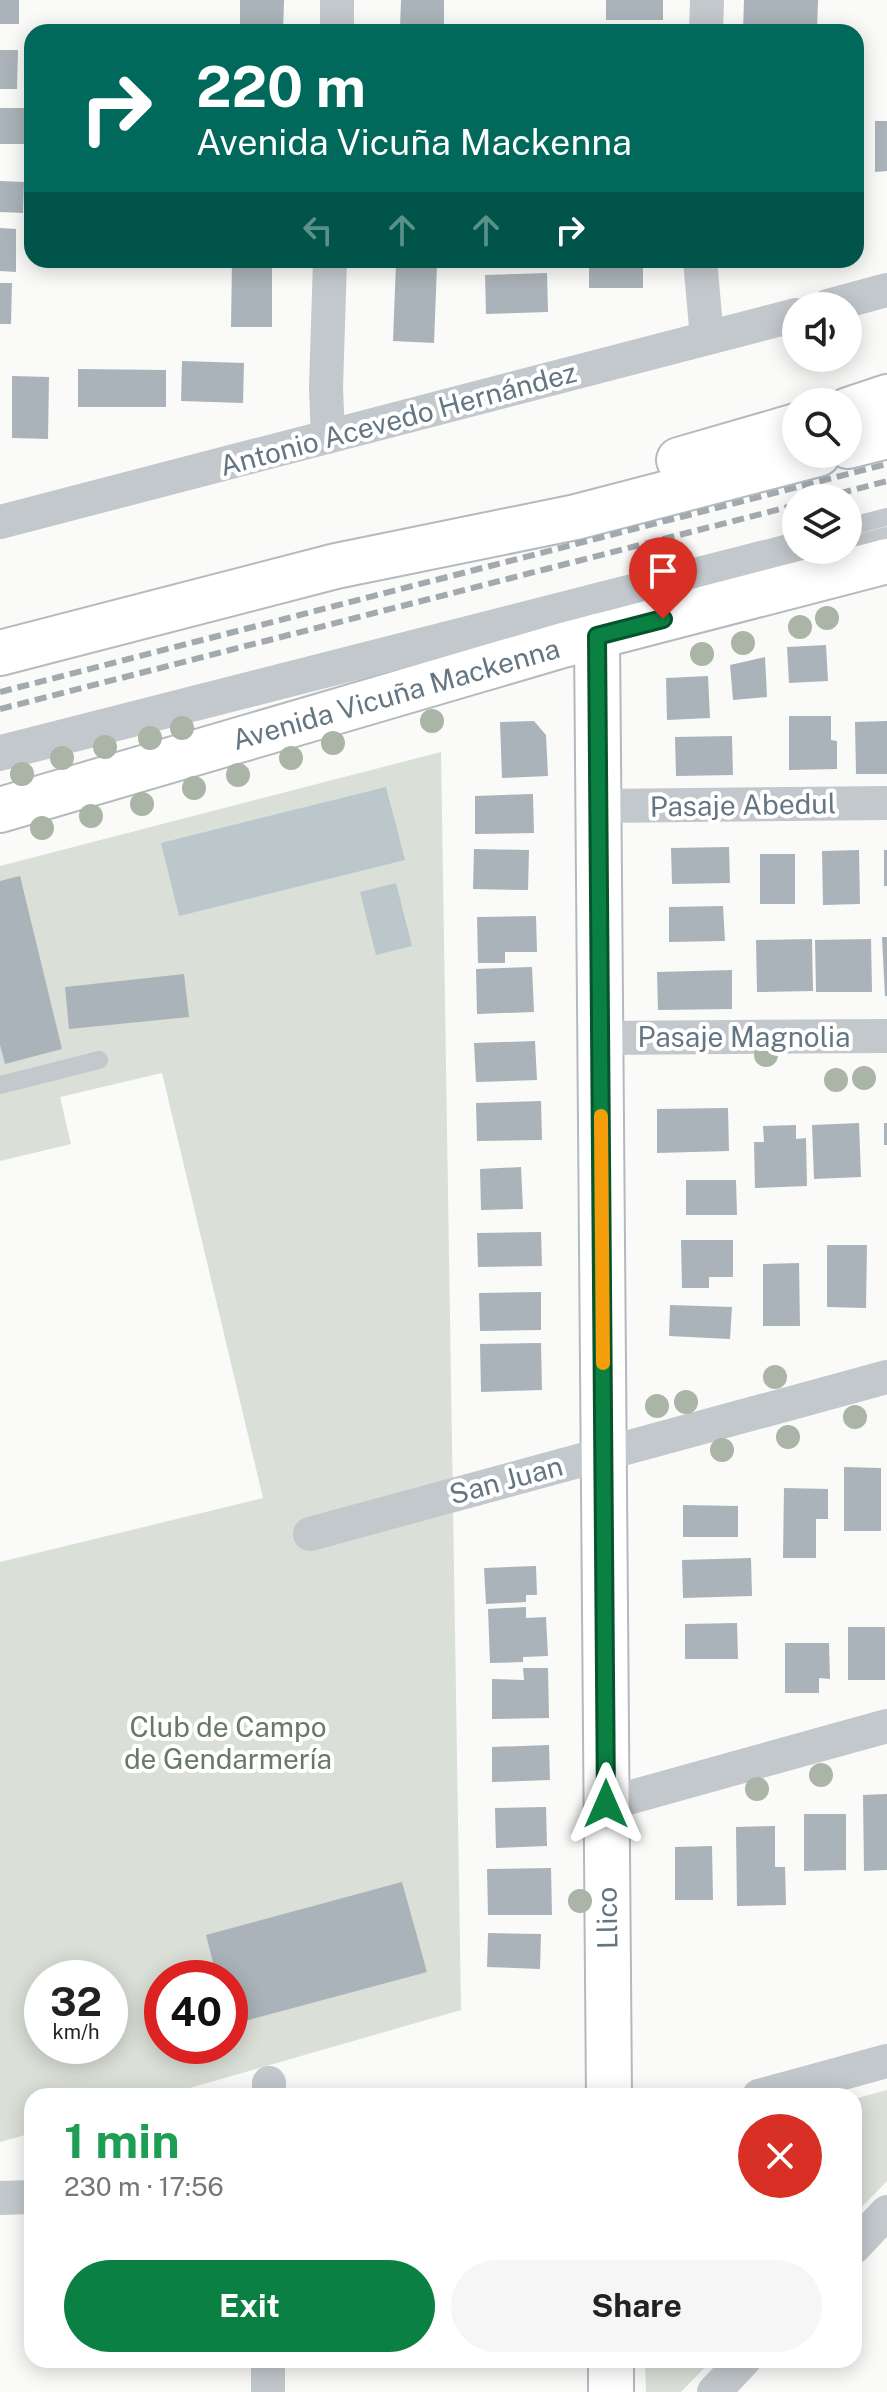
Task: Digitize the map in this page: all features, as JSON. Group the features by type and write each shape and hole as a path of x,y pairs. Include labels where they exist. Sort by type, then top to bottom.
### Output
{"main road":[{"path":"862,405 887,397"},
{"path":"336,566 447,527 782,430"},
{"path":"862,442 887,436"},
{"path":"0,653 336,566 576,517 782,463"},
{"name":"Avenida Vicuña Mackenna","path":"0,810 597,636 887,561"},
{"name":"Llico","path":"597,636 609,2088"},
{"path":"611,2368 611,2392"}],"street":[{"path":"337,0 337,24"},
{"path":"706,24 707,0"},
{"path":"328,437 326,388 330,268"},
{"path":"701,268 707,338"},
{"path":"862,297 887,290"},
{"name":"Antonio Acevedo Hernández","path":"0,522 782,319"},
{"name":"Pasaje Abedul","path":"598,806 887,803"},
{"name":"Pasaje Magnolia","path":"600,1038 887,1036"},
{"name":"San Juan","path":"310,1534 887,1377"},
{"path":"606,1804 887,1726"},
{"path":"788,2088 887,2061"},
{"path":"0,2198 24,2197"},
{"path":"862,2239 887,2212"},
{"path":"268,2368 268,2392"},
{"path":"714,2392 736,2368"}],"lane":[{"path":"862,523 887,517"},
{"path":"862,542 887,536"},
{"path":"0,744 782,545"},
{"path":"0,762 782,563"},
{"path":"0,1085 99,1060"}],"green space":[{"name":"Club de Campo de Gendarmería","path":"441,752 461,2010 190,2088 24,2088 24,2135 0,2142 0,1562 263,1498 162,1073 60,1097 71,1144 0,1161 0,866"},
{"path":"887,2090 887,2181 862,2207 862,2097"},
{"path":"645,2368 704,2368 681,2392 646,2392"}],"shaded area":[{"path":"386,787 405,860 179,916 161,843"},
{"path":"396,883 412,946 376,955 360,892"}],"building":[{"path":"0,0 19,0 19,24 0,24"},
{"path":"240,0 284,0 283,24 240,24"},
{"path":"401,0 444,0 444,24 400,24"},
{"path":"606,0 663,0 663,20 606,20"},
{"path":"744,0 818,0 817,24 743,24"},
{"path":"0,50 18,50 17,89 0,89"},
{"path":"0,108 24,108 24,144 0,144"},
{"path":"875,121 887,121 887,171 875,172"},
{"path":"0,181 24,182 23,213 0,212"},
{"path":"0,228 16,229 16,272 0,271"},
{"path":"232,268 272,268 272,327 231,327"},
{"path":"396,268 437,268 434,343 393,341"},
{"path":"589,268 643,268 643,288 589,288"},
{"path":"547,273 548,312 486,314 485,275"},
{"path":"0,283 12,283 11,324 0,324"},
{"path":"182,361 244,363 243,403 181,401"},
{"path":"78,369 166,370 166,407 78,407"},
{"path":"12,376 49,377 48,439 12,438"},
{"path":"826,645 828,681 789,683 787,647"},
{"path":"765,657 767,697 733,700 730,665"},
{"path":"708,676 710,718 667,720 666,678"},
{"path":"789,716 831,716 831,740 837,741 837,769 789,770"},
{"path":"534,721 546,735 548,776 502,778 500,722"},
{"path":"887,721 887,774 856,774 855,722"},
{"path":"732,736 733,775 676,776 675,737"},
{"path":"533,794 534,833 475,834 475,796"},
{"path":"729,847 730,883 672,884 671,848"},
{"path":"474,849 529,850 528,890 473,889"},
{"path":"859,850 860,904 823,905 822,851"},
{"path":"884,850 887,850 887,886 884,886"},
{"path":"760,854 795,854 795,904 760,904"},
{"path":"20,876 62,1049 5,1064 0,1045 0,881"},
{"path":"723,906 725,941 669,942 669,907"},
{"path":"536,916 537,952 505,952 505,963 478,963 477,917"},
{"path":"882,937 887,937 887,996 885,996"},
{"path":"812,939 813,991 757,992 756,940"},
{"path":"871,939 872,992 816,992 815,940"},
{"path":"532,967 534,1012 477,1014 476,969"},
{"path":"732,970 732,1009 658,1010 657,972"},
{"path":"184,974 189,1017 69,1029 65,987"},
{"path":"535,1041 537,1080 476,1082 474,1043"},
{"path":"541,1101 542,1140 477,1141 476,1103"},
{"path":"728,1108 729,1151 657,1153 657,1109"},
{"path":"859,1123 861,1177 814,1179 812,1125"},
{"path":"884,1123 887,1123 887,1145 884,1145"},
{"path":"796,1125 796,1139 806,1138 807,1186 755,1188 754,1142 764,1142 763,1126"},
{"path":"521,1167 523,1209 481,1210 480,1169"},
{"path":"686,1180 736,1180 737,1215 686,1215"},
{"path":"541,1232 542,1266 478,1267 477,1233"},
{"path":"681,1240 733,1240 733,1277 709,1277 709,1288 682,1288"},
{"path":"827,1245 867,1245 866,1308 827,1307"},
{"path":"799,1263 800,1326 763,1326 763,1264"},
{"path":"541,1292 541,1330 480,1331 479,1293"},
{"path":"670,1305 732,1307 730,1339 669,1336"},
{"path":"541,1343 542,1390 481,1392 480,1344"},
{"path":"844,1467 881,1468 881,1531 844,1531"},
{"path":"784,1488 828,1489 828,1519 816,1519 816,1558 783,1558"},
{"path":"683,1505 738,1506 738,1537 683,1537"},
{"path":"751,1558 752,1596 683,1598 682,1560"},
{"path":"536,1566 537,1595 526,1595 526,1602 486,1604 484,1568"},
{"path":"526,1607 526,1618 546,1617 548,1656 523,1657 523,1662 490,1663 488,1609"},
{"path":"737,1623 738,1659 685,1659 685,1624"},
{"path":"848,1627 885,1627 885,1680 848,1680"},
{"path":"785,1643 829,1643 830,1679 819,1678 819,1693 785,1693"},
{"path":"523,1668 548,1668 549,1718 492,1719 492,1679 524,1680"},
{"path":"549,1745 550,1780 492,1782 492,1747"},
{"path":"887,1794 887,1870 864,1871 863,1795"},
{"path":"546,1807 547,1846 496,1848 495,1808"},
{"path":"804,1814 846,1814 846,1870 804,1871"},
{"path":"775,1826 775,1867 785,1867 786,1905 737,1906 736,1827"},
{"path":"712,1846 713,1900 675,1900 675,1847"},
{"path":"551,1868 552,1915 488,1915 487,1869"},
{"path":"402,1882 427,1972 248,2020 248,1960 212,1960 206,1935"},
{"path":"488,1933 541,1934 540,1969 487,1967"}],"railway":[{"path":"0,692 887,464"},
{"path":"862,488 887,481"},
{"path":"0,709 782,509"}],"slow traffic":[{"path":"601,1116 603,1363"}],"route":[{"path":"606,1804 597,636 663,619"}]}
